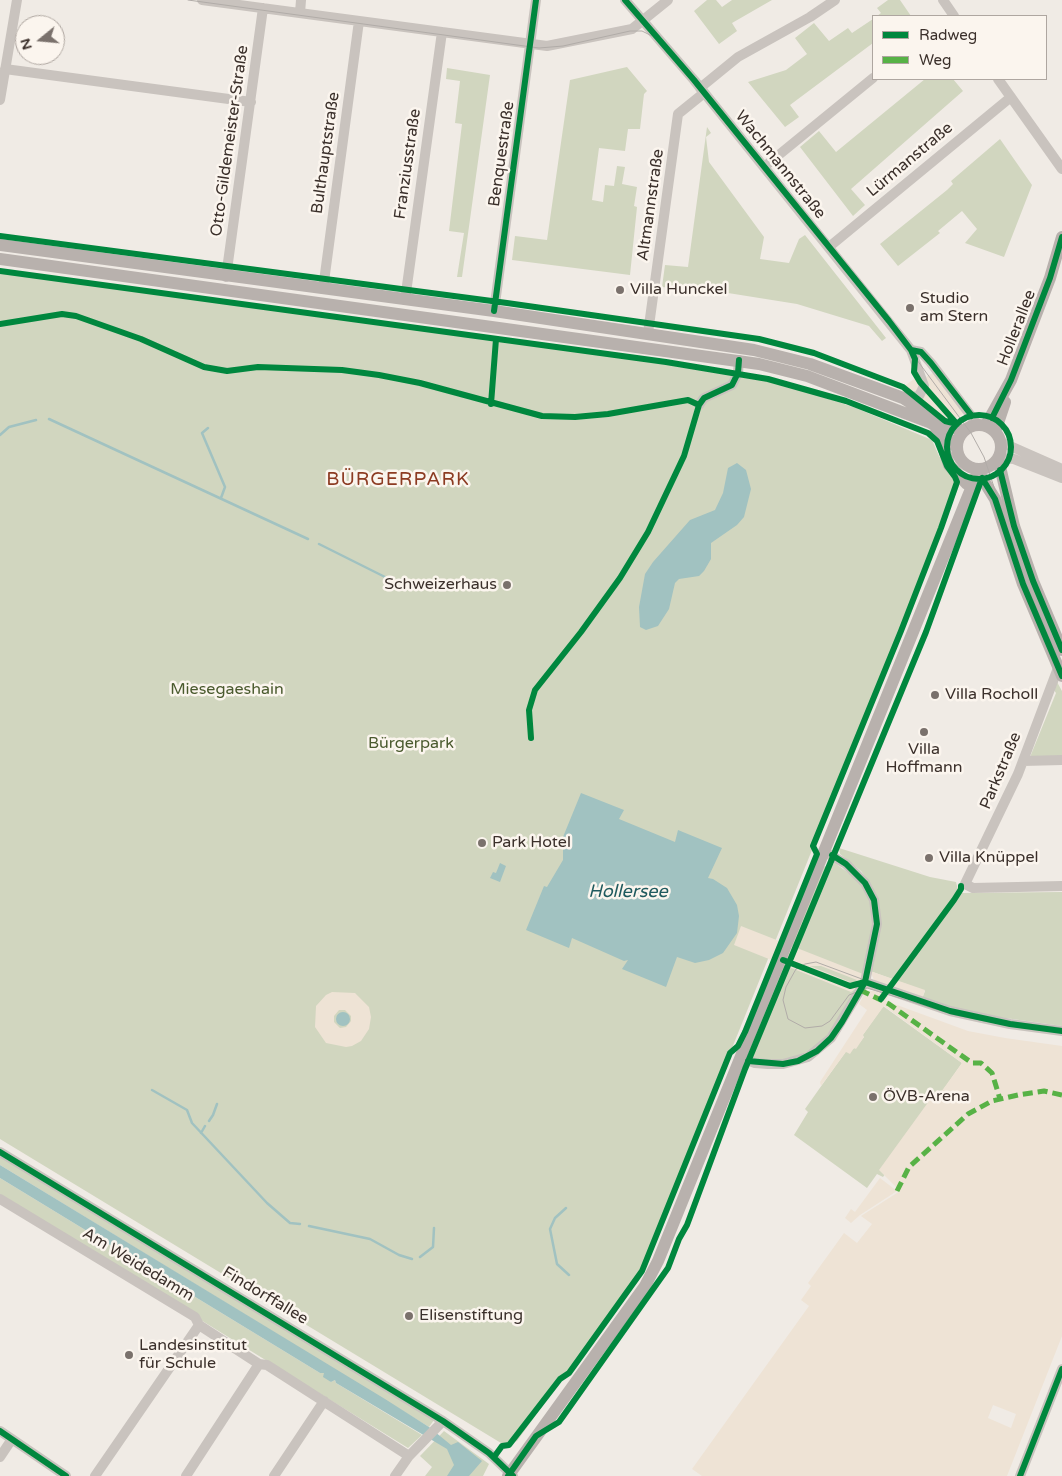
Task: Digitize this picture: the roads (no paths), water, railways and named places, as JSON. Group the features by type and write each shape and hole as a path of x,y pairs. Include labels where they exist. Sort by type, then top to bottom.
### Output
{"main road":[{"name":"Hollerallee","path":"990,431 1050,278 1062,237"},
{"path":"0,245 225,283 739,360 807,376 923,420 941,429 956,447 960,458 966,465 979,469 989,466 998,458"},
{"name":"Hollerallee","path":"1050,278 1062,256"},
{"path":"0,259 225,283 323,289 494,311 648,333 784,357 844,376 903,398 943,424 963,431 990,431 1014,526 1061,643"},
{"path":"923,420 937,433 949,464 966,484"},
{"path":"956,447 963,431"},
{"path":"962,508 966,484 966,465"},
{"path":"508,1475 646,1286 675,1222 979,469"},
{"path":"979,469 982,478 995,499 1023,584 1060,672"}],"street":[{"path":"0,100 17,0"},
{"path":"202,0 531,45 567,43 632,29 668,0"},
{"path":"300,13 301,0"},
{"name":"Benquestraße","path":"494,311 536,0"},
{"name":"Wachmannstraße","path":"625,0 702,90 911,350 923,379 923,392 919,396 903,398"},
{"name":"Altmannstraße","path":"648,333 678,114 738,57 810,17 834,0"},
{"path":"943,0 953,15"},
{"name":"Otto-Gildemeister-Straße","path":"225,283 252,102 263,8"},
{"name":"Bulthauptstraße","path":"323,289 359,22"},
{"name":"Franziusstraße","path":"405,300 442,32"},
{"path":"5,69 252,102"},
{"path":"764,167 872,79"},
{"path":"999,80 1062,169"},
{"name":"Lürmanstraße","path":"829,247 1010,97"},
{"name":"Wachmannstraße","path":"911,350 920,352 931,363 990,431"},
{"path":"699,406 704,398 732,385 738,373 739,360"},
{"path":"990,431 1062,469"},
{"path":"998,458 1014,459 1062,478"},
{"name":"Parkstraße","path":"1060,672 991,833 965,884 973,888 1062,886"},
{"path":"1022,762 1062,760"},
{"path":"740,1058 755,1063 776,1064 798,1061 808,1057 831,1038 865,982 877,924 874,900 865,883 846,864 825,852"},
{"path":"865,982 950,1011 1010,1024 1062,1030"},
{"name":"Findorffallee","path":"0,1152 489,1453 508,1475"},
{"name":"Am Weidedamm","path":"0,1199 195,1317 199,1326 259,1364 267,1365 409,1456"},
{"path":"95,1476 199,1326"},
{"path":"186,1476 259,1364"},
{"path":"1020,1476 1062,1369"},
{"path":"274,1476 324,1402"},
{"path":"396,1476 409,1456 420,1447 440,1424"},
{"path":"0,1431 66,1476"},
{"path":"0,1457 12,1439"}],"water":[{"path":"737,463 746,470 751,489 744,517 737,525 711,543 711,559 699,576 679,579 675,583 669,609 658,626 646,630 640,627 639,607 645,574 653,562 690,520 715,510 723,493 728,468"},
{"name":"Hollersee","path":"581,793 624,810 619,819 675,842 678,830 722,848 708,878 727,888 737,905 739,916 737,933 723,953 709,960 695,963 677,957 666,987 622,969 628,960 624,961 572,938 569,948 526,930 544,886 547,887 563,860 563,847 567,839 563,837"},
{"path":"500,863 506,866 500,882 490,878 493,872 496,873"},
{"path":"343,1012 348,1014 350,1019 348,1024 343,1026 338,1024 336,1019 338,1014"},
{"path":"0,1165 385,1399 429,1427 451,1445 458,1442 482,1461 469,1476 447,1476 454,1465 447,1449 336,1383 335,1380 331,1382 323,1377 324,1373 320,1373 0,1178"}],"waterway":[{"path":"49,419 308,539"},
{"path":"0,435 9,427 36,420"},
{"path":"208,428 202,433 225,487 221,498"},
{"path":"319,544 385,577"},
{"path":"152,1090 187,1110 192,1123 267,1203 290,1223 300,1224"},
{"path":"209,1121 217,1104"},
{"path":"201,1133 205,1126"},
{"path":"566,1208 555,1218 550,1229 557,1264 569,1275"},
{"path":"309,1226 370,1239 399,1255 412,1259"},
{"path":"420,1257 433,1247 434,1228"}],"tram line":[{"path":"188,0 539,48 563,46 630,31 642,31 652,36"},
{"path":"623,0 654,35 894,329 971,433 984,457 1026,583 1062,668"},
{"path":"1062,1028 997,1020 956,1011 905,995 816,962 805,964 796,969 786,987 783,1000 788,1019 805,1028 822,1026 830,1021 849,995 867,988 955,1015 1016,1027 1062,1032"}],"place":[{"name":"Villa Hunckel","path":"620,290"},
{"name":"Studio am Stern","path":"910,308"},
{"name":"Schweizerhaus","path":"507,585"},
{"name":"Villa Rocholl","path":"935,695"},
{"name":"Villa Hoffmann","path":"924,732"},
{"name":"Park Hotel","path":"482,843"},
{"name":"Villa Knüppel","path":"929,858"},
{"name":"ÖVB-Arena","path":"873,1097"},
{"name":"Elisenstiftung","path":"409,1316"},
{"name":"Landesinstitut für Schule","path":"129,1355"}],"district":[{"name":"BÜRGERPARK","path":"398,480"}],"park label":[{"name":"Miesegaeshain","path":"227,690"},
{"name":"Bürgerpark","path":"411,744"}]}
